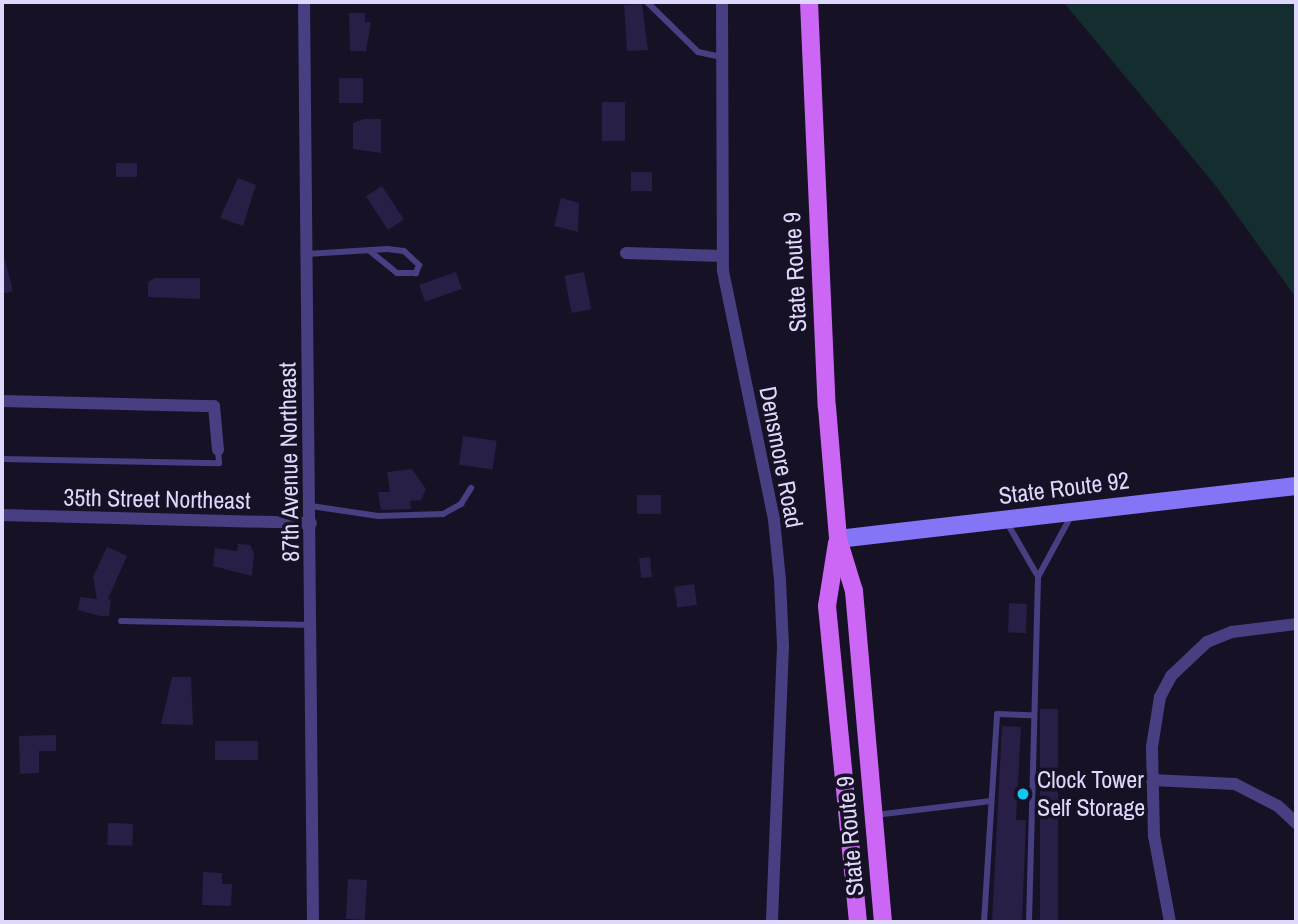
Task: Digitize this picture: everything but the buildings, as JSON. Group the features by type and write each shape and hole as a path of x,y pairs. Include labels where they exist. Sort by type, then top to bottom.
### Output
{"main road":[{"name":"State Route 9","path":"809,2 813,154 838,539 827,606 858,922"},
{"name":"State Route 92","path":"838,539 1296,486"},
{"path":"1223,494 1296,496"},
{"name":"State Route 9","path":"838,539 854,591 883,922"}],"street":[{"name":"87th Avenue Northeast","path":"304,2 305,254 313,625 313,922"},
{"name":"Densmore Road","path":"722,2 722,256 780,580 783,646 772,922"},
{"path":"626,253 722,256"},
{"path":"2,401 214,405 218,450"},
{"name":"35th Street Northeast","path":"2,515 311,523"},
{"path":"1170,922 1154,836 1152,780 1154,723 1171,676 1208,642 1232,632 1296,624"},
{"path":"1152,780 1235,784 1278,806 1296,823"}],"lane":[{"path":"647,2 698,52 722,57"},
{"path":"305,254 369,250 412,254 416,273 397,273 369,250"},
{"path":"2,459 219,463 218,450"},
{"path":"311,506 378,516 443,514 461,504 471,488"},
{"path":"1029,922 1032,715 1038,577 1055,537 1075,512"},
{"path":"1005,520 1038,577"},
{"path":"121,621 313,625"},
{"path":"984,922 997,714 1032,715"},
{"path":"873,816 991,801"}],"green space":[{"path":"1293,2 1296,5 1296,298 1216,186 1065,4"}],"place":[{"name":"Clock Tower Self Storage","path":"1023,794"}]}
